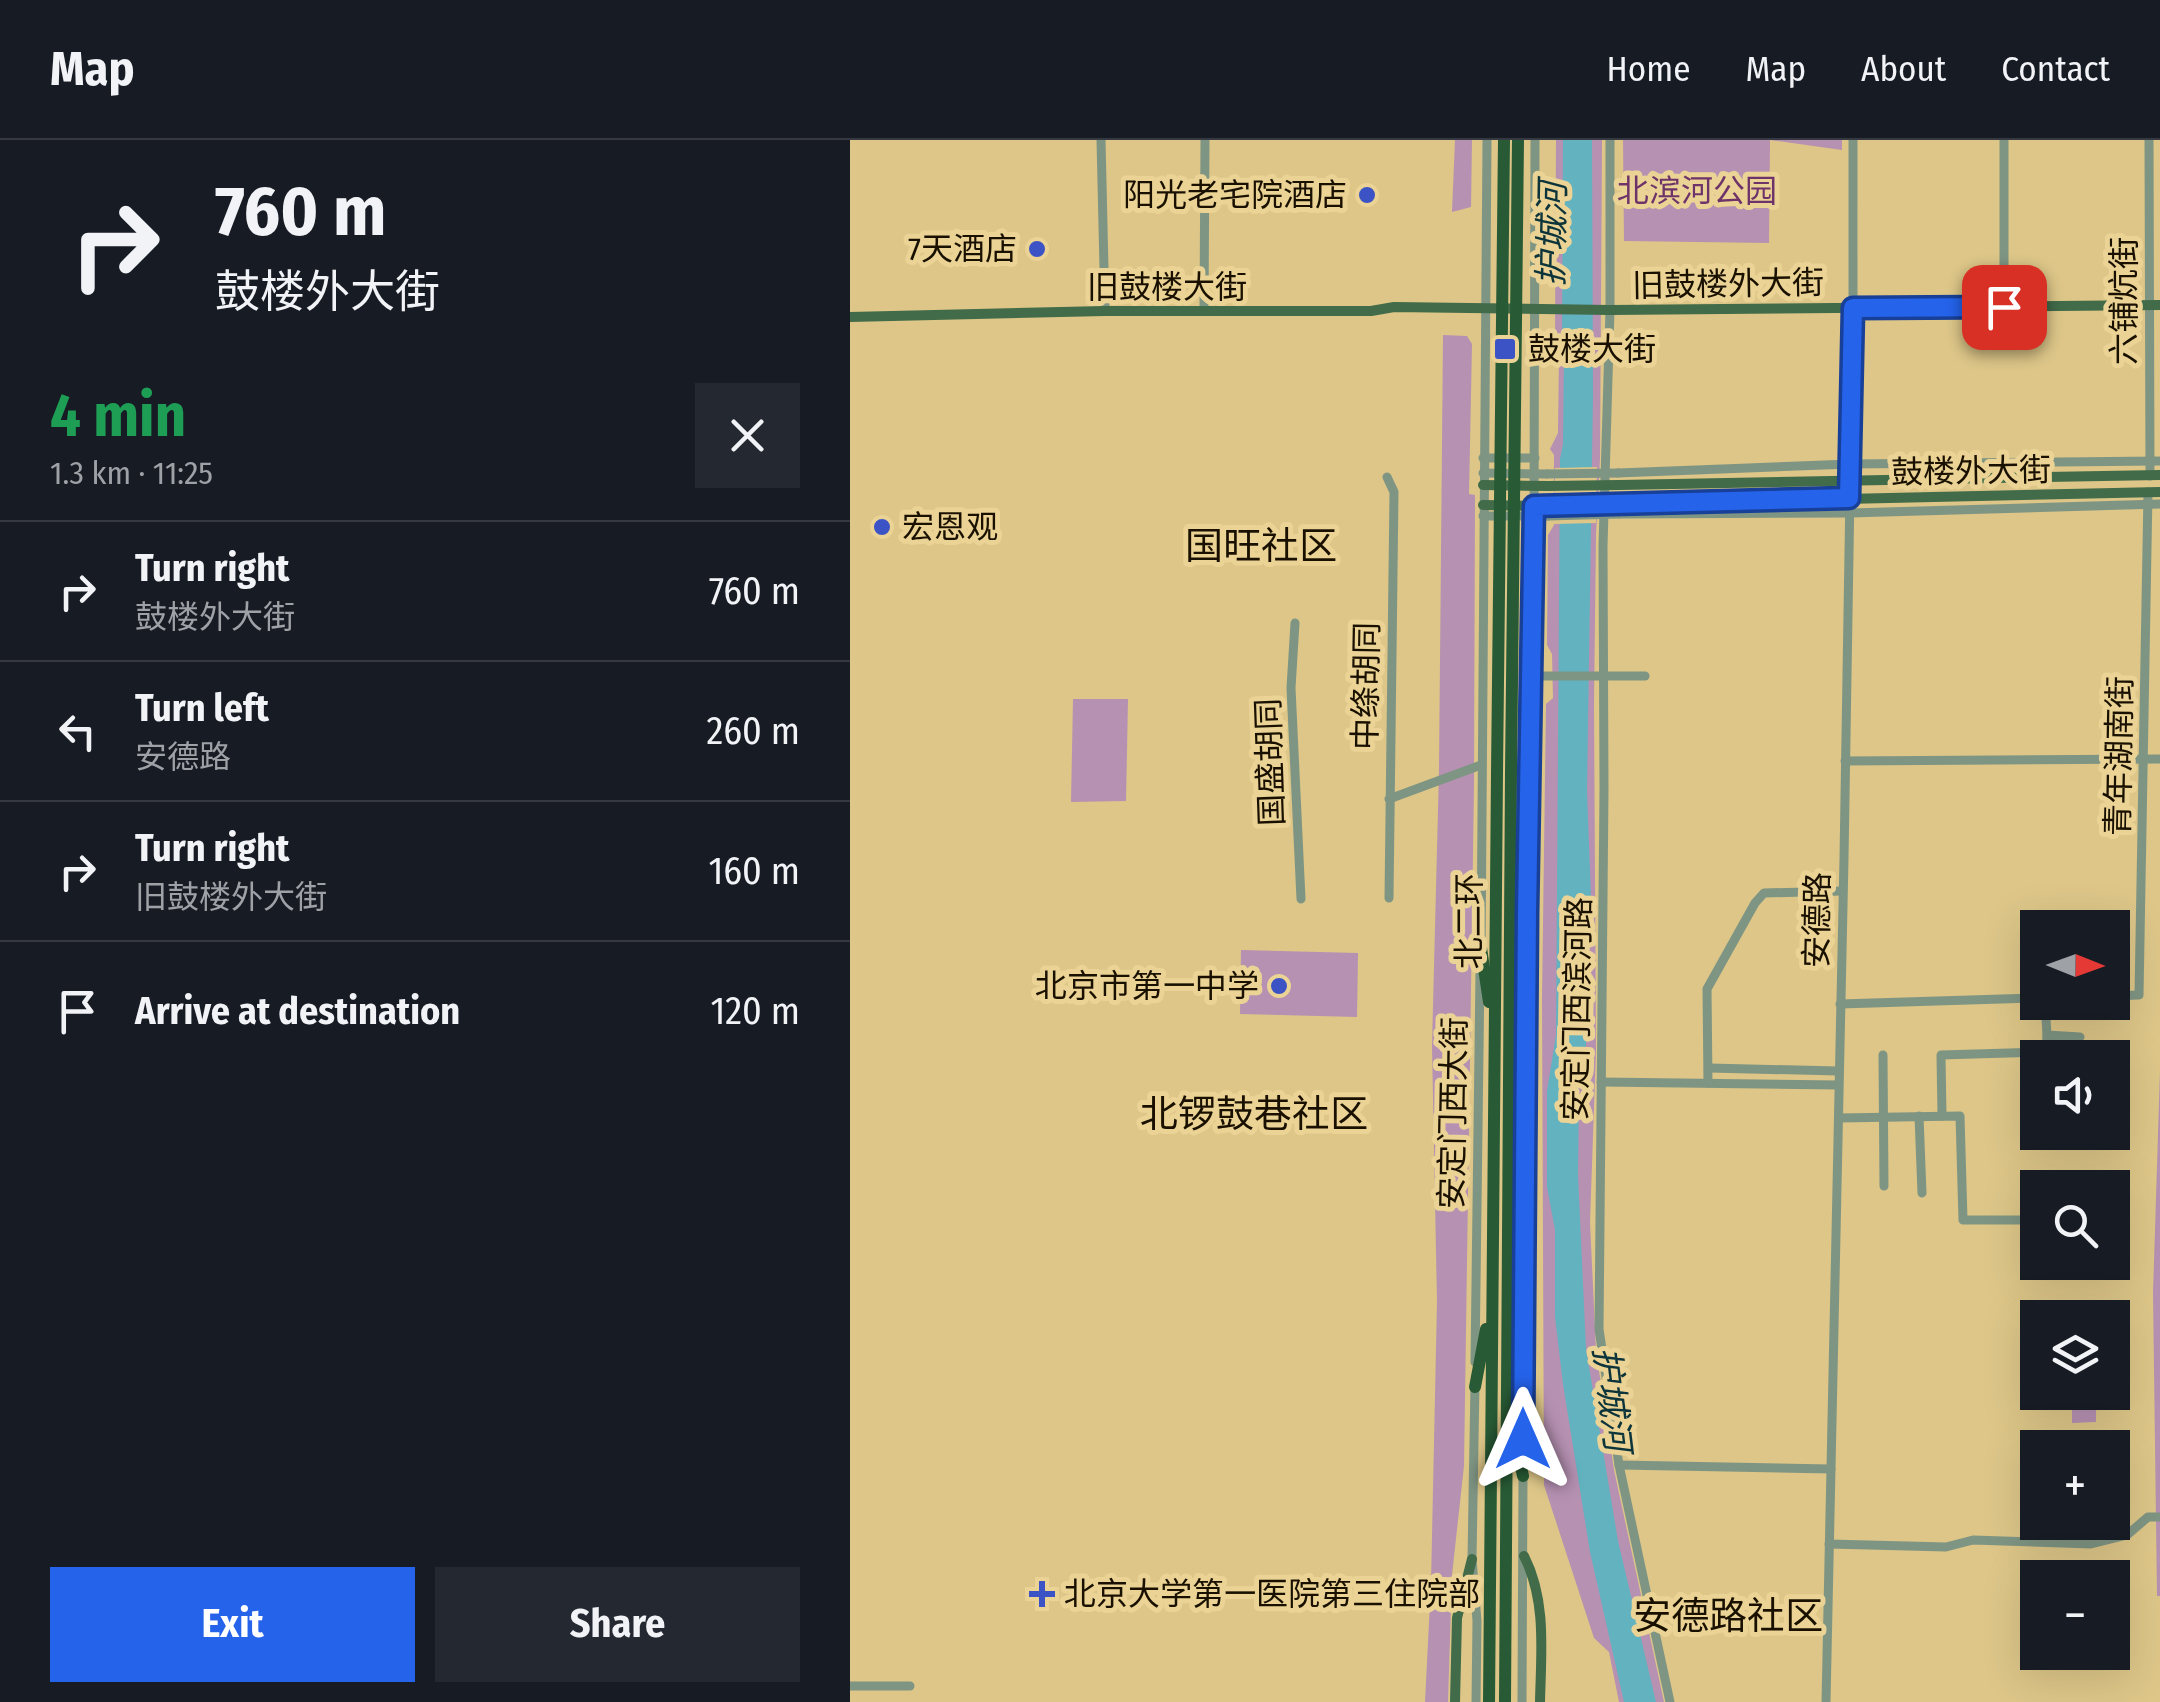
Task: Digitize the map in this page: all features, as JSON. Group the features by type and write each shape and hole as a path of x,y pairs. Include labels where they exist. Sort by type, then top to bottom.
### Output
{"highway":[{"name":"北二环","path":"1504,140 1497,774 1508,1407 1505,1702"},
{"name":"北二环","path":"1489,1702 1492,1297 1502,1038 1518,140"},
{"path":"1502,1038 1527,912"},
{"path":"1481,948 1502,1038"},
{"path":"1475,1387 1492,1297"},
{"path":"1508,1407 1523,1476"}],"main road":[{"name":"旧鼓楼外大街","path":"1536,310 2155,305"},
{"name":"旧鼓楼大街","path":"850,317 1105,311 1371,311 1394,306 1536,310"},
{"name":"鼓楼外大街","path":"1483,479 1850,480 2155,475"},
{"name":"鼓楼外大街","path":"1483,511 1849,498 2152,496"},
{"path":"1524,1556 1541,1616 1540,1702"},
{"path":"1455,1702 1456,1618 1472,1558"}],"street":[{"path":"1101,140 1105,311"},
{"path":"1204,140 1204,311"},
{"name":"安定门西大街","path":"1476,1702 1477,1620 1472,1558 1487,140"},
{"path":"1522,1702 1535,140"},
{"name":"安定门西滨河路","path":"1610,140 1603,546 1599,1329 1619,1465 1670,1702"},
{"name":"安德路","path":"1826,1702 1850,513 1853,140"},
{"path":"2004,140 2004,307"},
{"name":"六铺炕街","path":"2149,140 2155,305 2155,475"},
{"path":"1486,261 1535,261"},
{"path":"1483,458 1534,458"},
{"name":"鼓楼外大街","path":"1618,479 1850,464 2155,461"},
{"name":"中绦胡同","path":"1387,476 1394,492 1388,898"},
{"name":"鼓楼外大街","path":"1619,509 1850,513 2152,496 2160,504"},
{"name":"青年湖南街","path":"2130,995 2139,995 2152,496"},
{"path":"1483,538 1534,538"},
{"name":"国盛胡同","path":"1295,624 1291,688 1300,899"},
{"path":"1531,676 1645,676"},
{"path":"1845,761 2160,758"},
{"path":"1389,800 1481,765"},
{"path":"1708,1082 1708,989 1755,902 1764,892 1842,891"},
{"path":"1840,1004 2020,999"},
{"path":"2046,1020 2047,1040"},
{"path":"2047,1035 2080,1036"},
{"path":"1942,1116 1941,1055 2020,1055"},
{"path":"1883,1056 1884,1186"},
{"path":"1709,1068 1838,1071"},
{"path":"1601,1082 1838,1085"},
{"path":"1919,1116 1922,1193"},
{"path":"1839,1118 1960,1116 1962,1220 2020,1220"},
{"path":"1619,1465 1831,1469"},
{"path":"1829,1544 1946,1547 1974,1540 2092,1544 2126,1536 2148,1517 2160,1517"},
{"path":"850,1686 910,1686"}],"green space":[{"path":"1455,140 1472,140 1471,207 1452,212"},
{"path":"1556,140 1602,140 1594,704 1596,1050 1590,1222 1596,1351 1614,1470 1664,1702 1619,1702 1609,1652 1594,1638 1544,1485 1542,999 1546,704 1553,698 1552,654 1547,645 1548,535 1554,525 1554,455 1550,449 1558,433"},
{"name":"北滨河公园","path":"1623,140 1770,140 1769,243 1624,241"},
{"name":"北滨河公园","path":"1770,140 1842,140 1842,150"},
{"path":"1443,335 1467,336 1472,344 1469,494 1475,495 1474,785 1464,1466 1452,1575 1448,1702 1425,1702 1437,1302 1432,1046"},
{"path":"1073,699 1128,699 1126,801 1071,802"},
{"path":"1241,950 1358,953 1357,1017 1240,1014"},
{"path":"2160,1071 2160,1596 2157,1596 2153,1293"},
{"path":"2072,1410 2096,1410 2096,1422 2072,1423"}],"water":[{"path":"1563,140 1592,140 1587,791 1591,898 1586,1045 1579,1087 1578,1175 1586,1349 1618,1541 1656,1702 1624,1702 1590,1552 1555,1317 1555,1230 1547,1187 1547,1091 1556,1035"}],"pier":[{"path":"1597,467 1596,523 1554,524 1555,468"}],"place":[{"name":"阳光老宅院酒店","path":"1367,195"},
{"name":"7天酒店","path":"1037,249"},
{"name":"鼓楼大街","path":"1505,349"},
{"name":"宏恩观","path":"882,527"},
{"name":"北京市第一中学","path":"1279,986"},
{"name":"北京大学第一医院第三住院部","path":"1042,1594"}],"district":[{"name":"国旺社区","path":"1261,546"},
{"name":"北锣鼓巷社区","path":"1254,1114"},
{"name":"安德路社区","path":"1728,1616"}],"route":[{"path":"1523,1439 1534,506 1849,498 1853,308 2004,307"}],"water label":[{"name":"护城河","path":"1552,234"},
{"name":"护城河","path":"1612,1399"}]}
